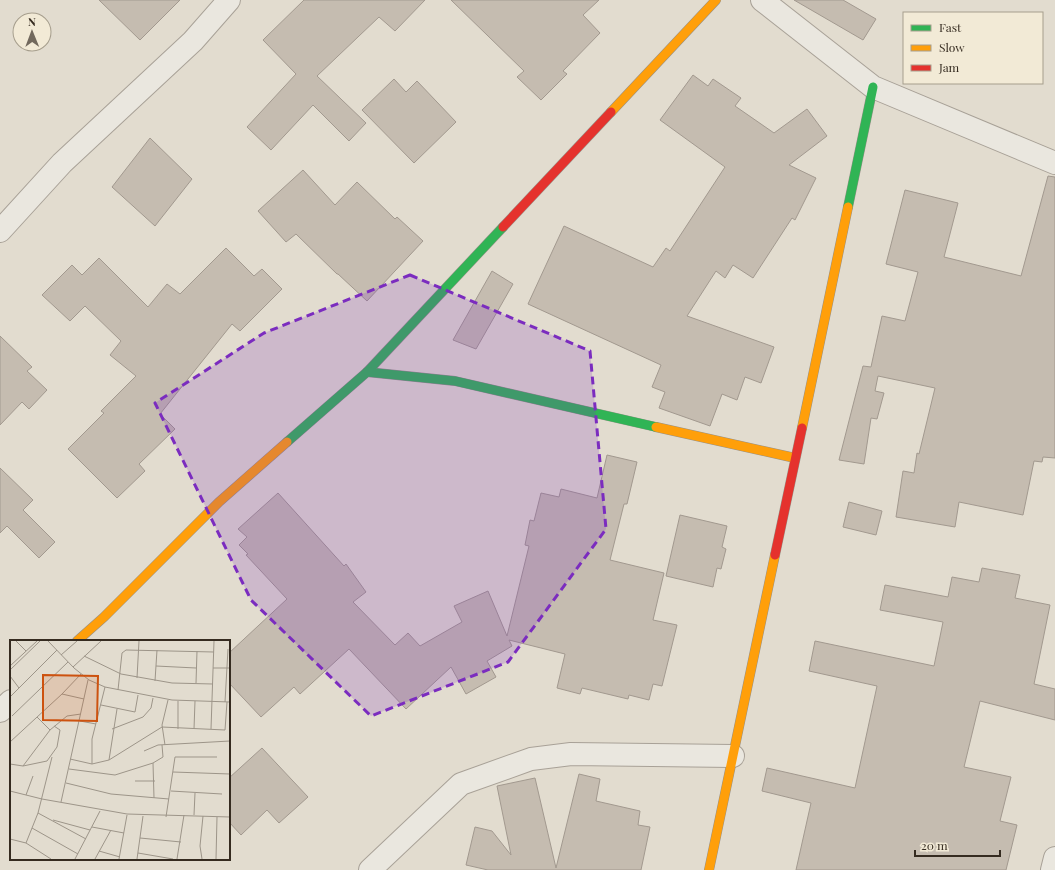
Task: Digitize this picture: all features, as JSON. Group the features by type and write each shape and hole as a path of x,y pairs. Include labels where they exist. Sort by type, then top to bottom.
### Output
{"street":[{"path":"0,231 62,163 193,41 229,0"},
{"path":"78,640 104,617 219,502 367,372 716,0"},
{"path":"762,0 873,86 1055,163"},
{"path":"709,870 873,86"},
{"path":"367,372 455,380 795,458"},
{"path":"0,711 10,702"},
{"path":"370,870 460,784 531,759 571,754 733,756"},
{"path":"1052,870 1055,858"}],"highlighted area":[{"path":"410,275 590,351 606,529 508,662 371,716 251,600 155,403 264,333"}],"building":[{"path":"99,0 180,0 140,40"},
{"path":"304,0 425,0 395,31 379,17 317,76 366,123 349,141 313,105 271,150 247,127 296,74 263,40"},
{"path":"451,0 599,0 583,15 600,33 563,71 567,74 541,100 517,77 524,71"},
{"path":"794,0 843,0 876,19 863,40"},
{"path":"693,75 708,86 713,79 741,98 735,106 774,133 807,109 827,136 789,165 816,178 795,220 792,218 753,278 733,265 725,278 716,271 687,316 774,347 761,383 745,377 737,400 722,394 710,426 659,408 665,392 652,387 661,365 528,304 564,226 653,267 666,248 670,251 725,167 660,120"},
{"path":"394,79 406,92 417,81 456,122 414,163 362,110"},
{"path":"150,138 192,179 155,226 112,187"},
{"path":"303,170 335,205 357,182 395,219 397,217 423,241 367,301 296,234 286,242 258,211"},
{"path":"1048,176 1055,177 1055,458 1043,457 1042,462 1034,461 1023,515 959,502 955,527 896,517 903,471 914,473 917,453 919,454 935,388 878,376 875,391 884,393 877,419 871,418 864,464 839,460 863,366 871,367 882,316 905,321 918,272 886,264 905,190 958,203 944,257 1021,276"},
{"path":"226,248 254,276 262,269 282,289 240,331 232,324 160,414 175,429 139,464 145,471 117,498 68,449 104,413 101,411 136,376 110,355 121,341 85,306 70,321 42,295 72,265 82,275 99,258 148,307 167,284 180,294"},
{"path":"492,271 513,284 476,349 453,340"},
{"path":"0,336 32,367 27,371 47,390 29,409 22,402 0,425"},
{"path":"607,455 637,462 627,504 624,504 610,560 664,573 653,620 677,625 662,686 653,684 649,700 629,695 628,699 582,688 580,694 557,688 565,654 509,640 512,646 487,661 496,677 466,694 451,667 406,709 349,649 300,694 294,687 261,717 230,684 230,652 287,599 246,555 248,554 239,545 247,537 238,529 278,493 344,566 346,564 366,592 353,602 395,645 408,633 420,646 462,622 454,606 488,591 507,636 529,546 525,545 530,520 534,521 541,493 559,497 561,489 597,498"},
{"path":"0,468 33,500 23,510 55,542 39,558 7,526 0,533"},
{"path":"849,502 882,511 876,535 843,527"},
{"path":"680,515 727,526 722,547 726,549 721,569 717,568 713,587 666,576"},
{"path":"982,568 1020,575 1015,598 1050,605 1034,684 1055,689 1055,720 980,701 964,767 1011,777 1000,821 1017,825 1006,870 796,870 811,803 762,791 767,768 855,788 877,686 809,671 815,641 934,666 943,622 880,610 885,585 948,597 952,577 979,582"},
{"path":"262,748 308,797 279,823 267,810 241,835 230,823 230,777"},
{"path":"579,774 600,779 596,801 640,811 638,825 650,827 641,870 488,870 466,865 475,827 492,831 511,855 497,786 535,778 556,868"}],"traffic: fast":[{"path":"848,207 873,87"},
{"path":"367,372 503,227"},
{"path":"287,442 367,372 455,381 656,427"}],"traffic: slow":[{"path":"611,112 716,0"},
{"path":"802,428 848,207"},
{"path":"656,427 795,458"},
{"path":"78,640 104,617 219,502 287,442"},
{"path":"709,870 775,555"}],"traffic: jam":[{"path":"503,227 611,112"},
{"path":"775,555 802,428"}]}
